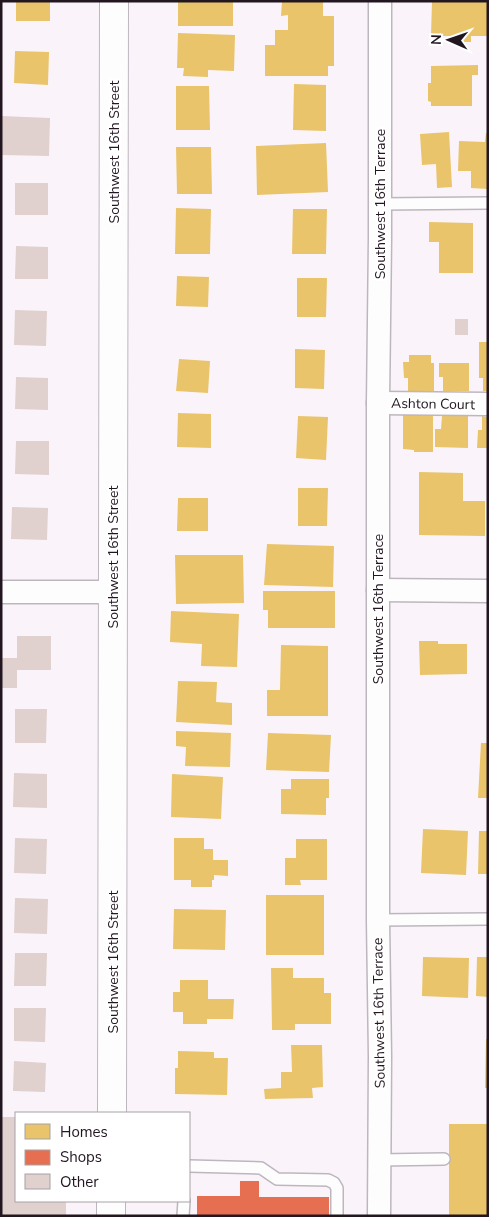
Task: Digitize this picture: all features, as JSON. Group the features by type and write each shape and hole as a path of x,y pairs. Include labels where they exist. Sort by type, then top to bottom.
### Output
{"street":[{"name":"Southwest 16th Street","path":"112,1112 114,1"},
{"name":"Southwest 16th Terrace","path":"380,1 378,403 380,1216"},
{"name":"Ashton Court","path":"378,403 488,404"},
{"path":"378,590 488,592"},
{"path":"1,592 114,592"},
{"path":"111,1202 111,1216"}],"lane":[{"path":"380,204 488,203"},
{"path":"378,920 488,919"},
{"path":"380,1160 444,1159"},
{"path":"190,1166 261,1168 277,1179 328,1180 334,1183 337,1188 337,1216"},
{"path":"184,1202 184,1216"}],"building: Homes":[{"path":"16,1 50,1 50,21 16,21"},
{"path":"178,1 233,1 233,26 178,26"},
{"path":"282,1 323,1 323,16 334,16 334,66 328,66 328,76 265,76 265,45 275,45 275,30 288,30 288,15 281,16"},
{"path":"432,1 488,1 488,36 471,36 471,42 459,42 459,36 431,36"},
{"path":"178,33 235,35 234,71 208,70 208,77 183,76 184,68 177,68"},
{"path":"15,51 49,52 48,85 14,83"},
{"path":"478,65 478,75 472,75 472,106 431,106 431,102 428,101 428,83 431,83 431,66"},
{"path":"294,84 326,85 326,131 293,130"},
{"path":"176,86 209,86 210,130 176,130"},
{"path":"449,132 452,187 437,188 436,164 422,165 420,134"},
{"path":"486,133 488,133 488,189 471,188 471,171 458,171 459,141 485,142"},
{"path":"326,143 328,192 257,195 256,146"},
{"path":"176,147 211,147 212,194 177,194"},
{"path":"176,208 211,209 210,254 175,254"},
{"path":"293,209 327,209 326,254 292,254"},
{"path":"429,222 473,223 473,273 439,273 439,242 429,242"},
{"path":"177,276 209,277 208,307 176,306"},
{"path":"297,278 327,278 326,317 297,317"},
{"path":"479,342 488,342 488,391 483,391 483,378 479,378"},
{"path":"295,349 325,350 324,389 295,388"},
{"path":"409,355 431,355 431,363 434,363 434,391 408,391 408,378 404,378 403,362 409,362"},
{"path":"179,359 210,361 208,393 176,391"},
{"path":"439,363 469,363 469,391 443,391 443,377 439,377"},
{"path":"178,413 211,414 211,448 177,447"},
{"path":"403,415 433,415 433,452 414,452 414,450 403,449"},
{"path":"298,416 328,417 326,460 296,458"},
{"path":"442,416 468,416 468,448 435,447 435,429 441,429"},
{"path":"482,416 488,417 488,448 477,448 478,430 482,430"},
{"path":"419,472 463,473 463,501 485,501 485,536 419,535"},
{"path":"298,488 328,488 327,526 298,526"},
{"path":"178,498 208,498 208,531 177,531"},
{"path":"267,544 334,546 333,587 264,585"},
{"path":"175,555 243,555 244,603 176,604"},
{"path":"263,591 335,591 335,628 268,628 268,610 263,610"},
{"path":"171,611 239,614 237,667 201,666 202,644 170,642"},
{"path":"419,641 438,641 438,644 467,644 467,674 420,675"},
{"path":"281,645 328,646 328,716 267,716 267,690 280,690"},
{"path":"178,681 217,682 216,702 232,703 232,725 176,722"},
{"path":"176,731 231,733 230,767 185,766 186,747 176,746"},
{"path":"268,733 331,735 329,772 266,770"},
{"path":"481,743 488,743 488,798 478,798"},
{"path":"172,774 223,777 221,819 171,817"},
{"path":"291,779 329,779 329,798 326,798 326,815 281,814 281,789 291,789"},
{"path":"423,829 468,831 466,875 421,873"},
{"path":"479,831 488,831 488,874 478,874"},
{"path":"174,838 204,838 204,849 213,849 213,860 228,860 228,876 214,875 212,887 191,887 191,880 174,880"},
{"path":"296,839 327,839 327,880 300,880 301,885 285,885 285,858 296,858"},
{"path":"266,895 324,895 324,955 266,955"},
{"path":"174,909 226,910 225,950 173,949"},
{"path":"423,957 469,958 468,998 422,996"},
{"path":"477,957 488,957 488,997 476,996"},
{"path":"271,968 293,968 293,978 324,978 324,993 331,993 331,1024 295,1024 295,1030 272,1030"},
{"path":"180,980 208,980 208,999 234,999 233,1019 207,1019 207,1024 183,1024 183,1012 173,1012 173,992 180,992"},
{"path":"486,1039 488,1039 488,1088 485,1088"},
{"path":"291,1045 322,1045 323,1087 312,1088 313,1098 265,1099 264,1089 281,1088 281,1072 292,1072"},
{"path":"178,1051 214,1052 214,1058 228,1058 227,1095 175,1094 175,1068 178,1068"},
{"path":"449,1124 488,1124 488,1216 449,1216"}],"building: Shops":[{"path":"240,1181 259,1181 259,1197 329,1197 329,1216 197,1216 197,1196 240,1196"}],"building: Other":[{"path":"1,116 50,118 49,156 1,155"},
{"path":"15,183 48,183 48,215 15,215"},
{"path":"16,246 48,247 48,279 15,279"},
{"path":"15,310 47,311 46,346 14,345"},
{"path":"455,319 468,319 468,335 455,335"},
{"path":"16,377 48,378 48,410 15,409"},
{"path":"16,441 49,441 49,475 15,474"},
{"path":"12,507 48,508 47,540 11,539"},
{"path":"17,636 51,636 51,670 17,670 17,688 1,688 1,658 17,658"},
{"path":"15,709 47,709 46,743 15,743"},
{"path":"14,773 47,774 47,808 13,807"},
{"path":"15,838 47,839 46,874 14,873"},
{"path":"15,898 48,899 47,934 14,933"},
{"path":"15,953 47,953 46,986 14,986"},
{"path":"14,1008 46,1008 45,1042 14,1041"},
{"path":"14,1061 46,1063 45,1092 13,1091"},
{"path":"1,1117 15,1117 15,1202 66,1202 66,1216 1,1216"}]}
